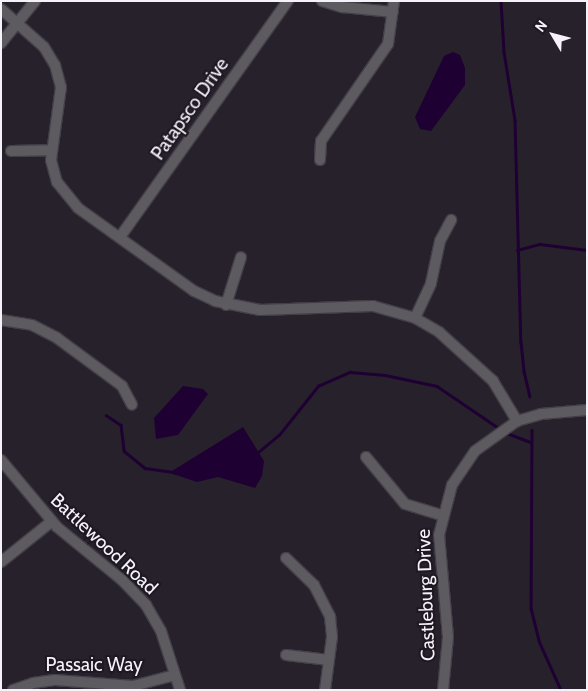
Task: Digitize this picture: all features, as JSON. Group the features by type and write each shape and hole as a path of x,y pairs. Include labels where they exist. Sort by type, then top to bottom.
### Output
{"street":[{"path":"1,44 35,1"},
{"name":"Patapsco Drive","path":"120,237 288,1"},
{"path":"320,160 321,141 388,44 394,6 342,8 322,1"},
{"path":"1,9 44,47 58,72 61,87 50,150 54,172 62,191 78,208 194,291 226,305 260,310 373,306 415,318 439,332 493,381 517,421"},
{"path":"11,150 50,150"},
{"path":"415,318 431,283 440,241 451,220"},
{"path":"226,305 241,257"},
{"path":"1,320 32,325 57,338 122,386 132,405"},
{"name":"Castleburg Drive","path":"443,690 448,638 440,555 442,515 452,485 466,462 485,442 517,421 541,414 587,410"},
{"path":"366,458 405,504 442,515"},
{"name":"Battlewood Road","path":"1,460 52,522 122,580 146,605 161,631 180,690"},
{"path":"1,562 52,522"},
{"path":"286,558 314,585 327,608 332,627 325,690"},
{"path":"286,654 329,660"},
{"name":"Passaic Way","path":"14,690 34,682 55,680 133,686 175,675"}],"shaded area":[{"path":"453,52 460,55 465,68 465,85 431,131 420,129 415,117 444,56"},
{"path":"183,386 203,389 208,394 178,435 156,439 154,418"},
{"path":"243,427 264,461 262,476 255,488 218,477 197,482 173,474 172,471"}],"waterway":[{"path":"501,1 504,52 515,120 521,342 524,371 530,396"},
{"path":"517,250 540,244 587,250"},
{"path":"256,454 279,435 318,386 350,372 385,375 437,386 500,429"},
{"path":"106,415 121,425 124,451 145,468 175,472"},
{"path":"532,430 531,608 539,641 561,690"},
{"path":"507,433 531,442"}]}
